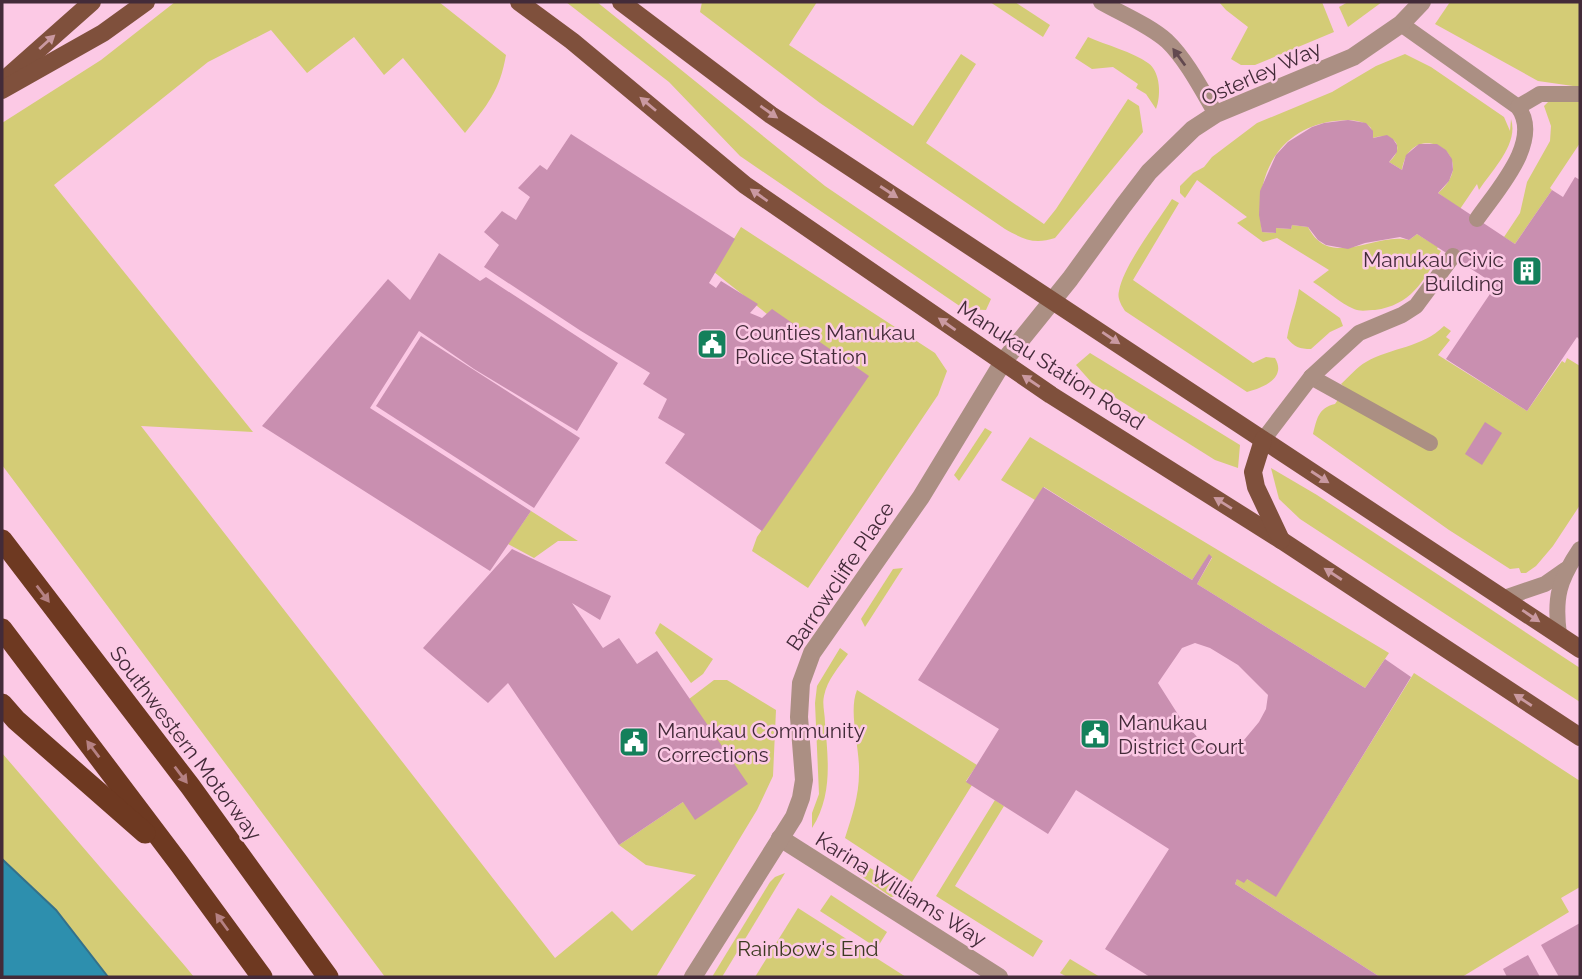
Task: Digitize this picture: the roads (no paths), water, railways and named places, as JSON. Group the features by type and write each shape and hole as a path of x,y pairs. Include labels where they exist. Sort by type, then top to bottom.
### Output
{"highway":[{"name":"Southwestern Motorway","path":"2,540 190,786 328,977"},
{"path":"2,629 262,977"},
{"path":"2,704 16,720 178,862"}],"main road":[{"path":"2,83 92,2"},
{"path":"2,90 103,33 146,2"},
{"name":"Manukau Station Road","path":"519,2 572,41 745,185 1003,362 1281,540 1580,737"},
{"path":"621,2 771,115 1580,649"},
{"path":"1263,440 1253,472 1256,487 1281,540"}],"street":[{"name":"Osterley Way","path":"1003,362 1055,300 1149,172 1193,129 1216,114 1353,57 1401,24 1422,2"},
{"name":"Barrowcliffe Place","path":"693,977 794,817 801,798 804,780 799,717 800,692 812,653 926,489 1003,362"},
{"name":"Karina Williams Way","path":"780,838 999,977"}],"lane":[{"path":"1101,2 1154,31 1168,43 1216,114"},
{"path":"1401,24 1518,107 1525,116 1527,135 1520,155 1477,219"},
{"path":"1518,107 1540,94 1549,92 1580,94"},
{"path":"1263,440 1311,377 1359,333 1416,306 1453,256"},
{"path":"1311,377 1430,443"},
{"path":"1559,635 1557,600 1566,569 1580,549"},
{"path":"1504,598 1545,584 1566,569"}],"water":[{"path":"2,859 56,910 108,977 2,977"}],"place":[{"name":"Manukau Civic Building","path":"1527,271"},
{"name":"Counties Manukau Police Station","path":"712,344"},
{"name":"Manukau District Court","path":"1095,734"},
{"name":"Manukau Community Corrections","path":"634,742"}],"park label":[{"name":"Rainbow's End","path":"808,948"}]}
